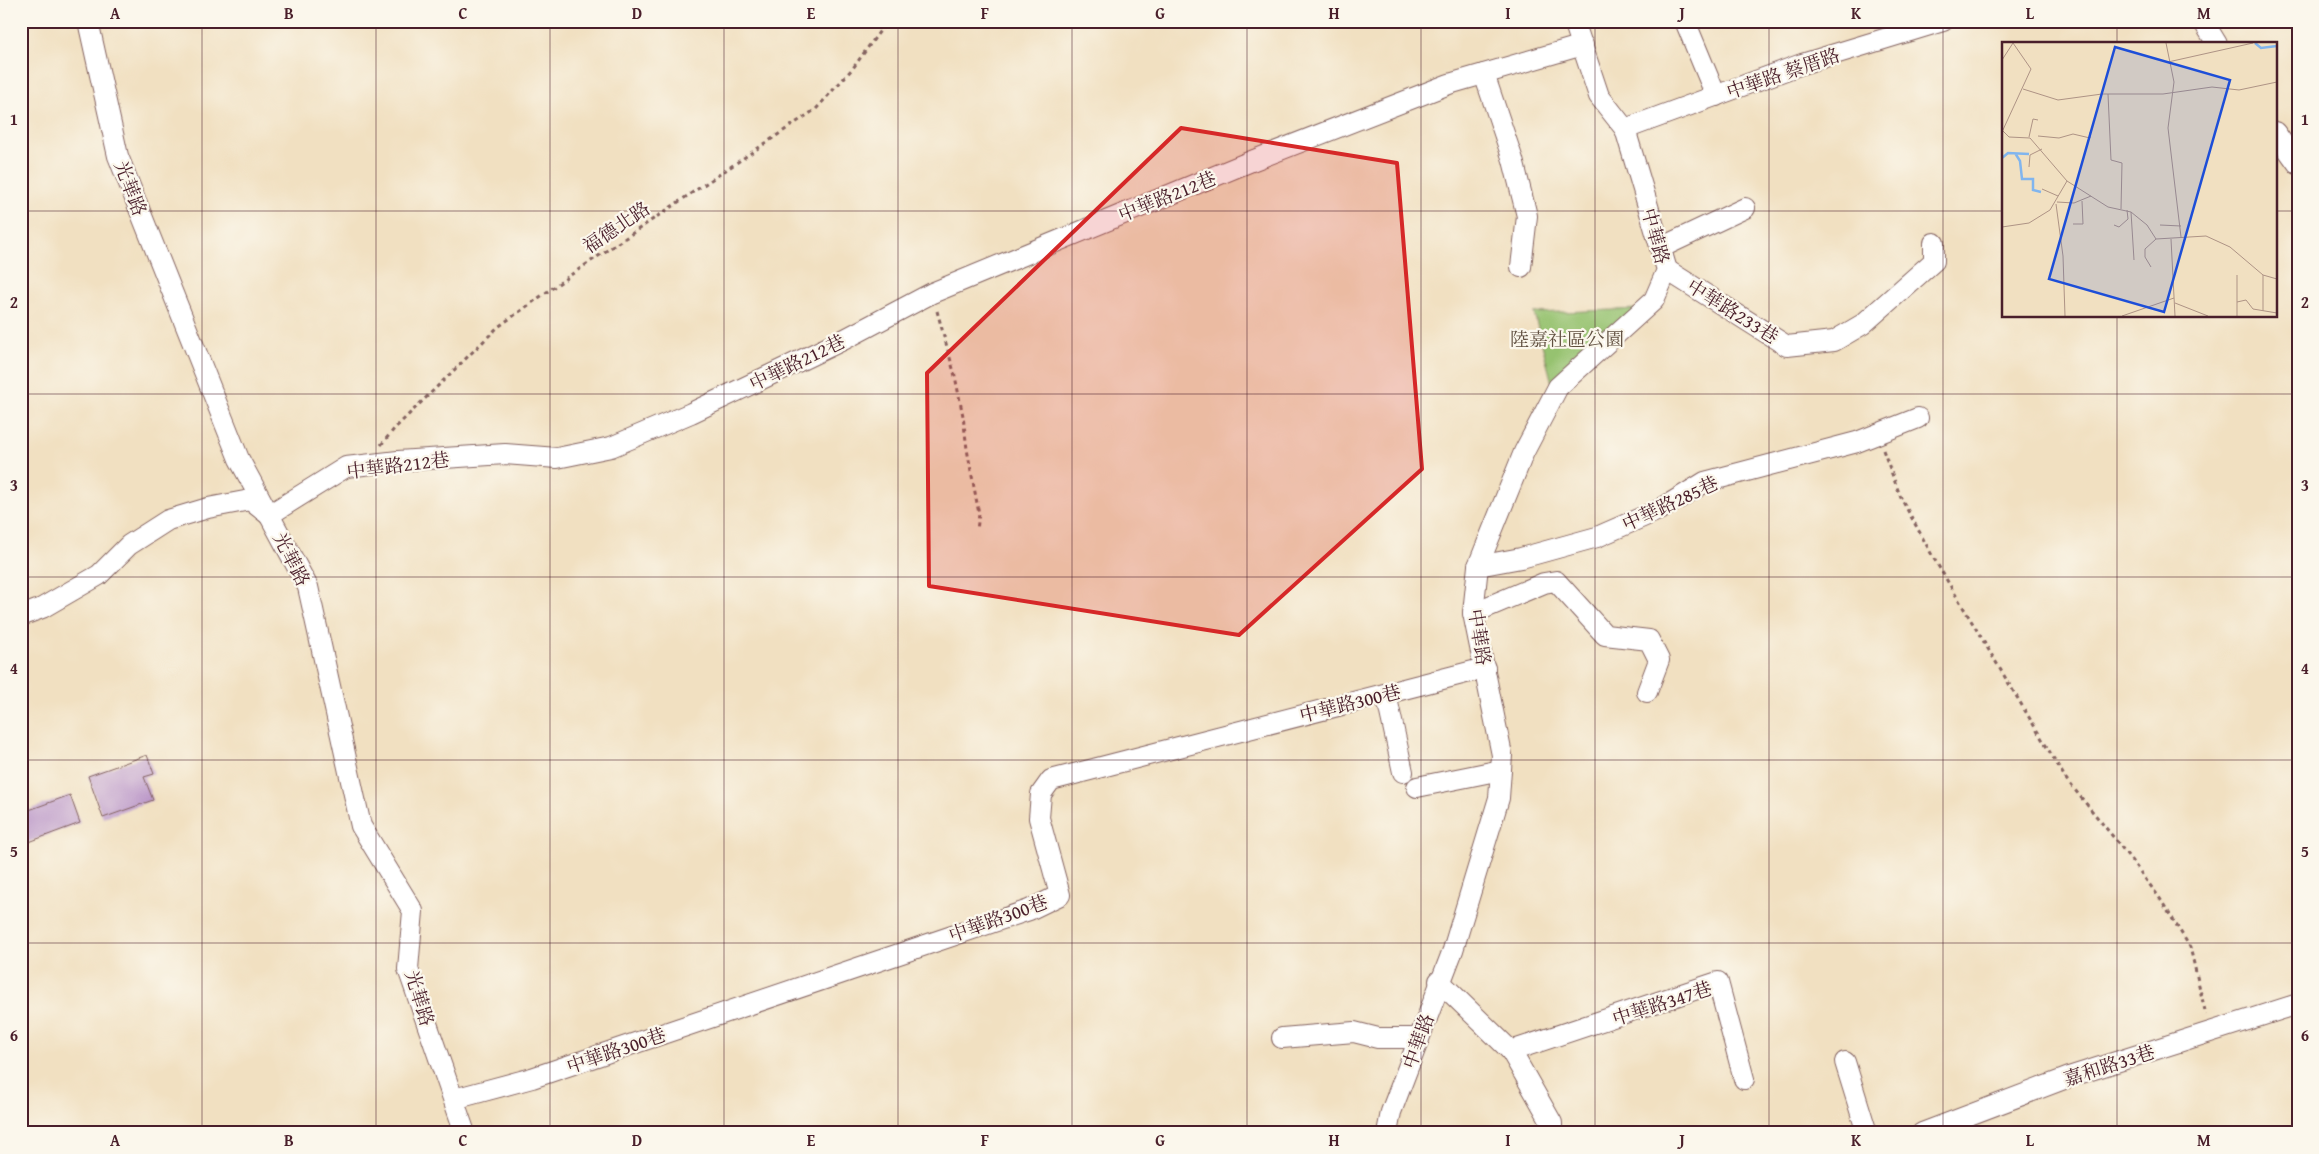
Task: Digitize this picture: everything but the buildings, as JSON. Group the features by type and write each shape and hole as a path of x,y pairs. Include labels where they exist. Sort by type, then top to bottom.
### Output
{"street":[{"name":"光華路","path":"88,21 118,156 239,459 308,587 361,826 413,911 408,969 465,1133"},
{"path":"1574,21 1599,96 1625,129"},
{"path":"1685,21 1716,96"},
{"name":"中華路 蔡厝路","path":"1625,129 1802,64 1943,21"},
{"path":"2202,21 2215,42"},
{"name":"中華路212巷","path":"269,515 346,467 505,454 557,458 611,447 691,413 845,339 932,293 1249,162 1449,84 1583,45"},
{"path":"1484,74 1513,160 1528,216 1521,267"},
{"name":"中華路","path":"1387,1133 1391,1112 1452,950 1499,798 1502,755 1473,613 1478,566 1524,452 1558,387 1654,300 1667,270 1625,129"},
{"path":"2276,133 2298,164"},
{"path":"1660,248 1745,208"},
{"name":"中華路233巷","path":"1667,270 1787,346 1834,341 1864,324 1934,261 1934,243"},
{"name":"中華路285巷","path":"1478,566 1521,558 1597,537 1661,509 1705,482 1857,442 1918,418"},
{"path":"21,616 42,608 99,575 129,545 168,520 208,508 250,500 269,515"},
{"path":"1473,613 1544,583 1556,581 1605,634 1649,640 1659,660 1647,692"},
{"name":"中華路300巷","path":"454,1099 532,1078 1029,910 1060,895 1039,818 1041,794 1052,780 1485,668"},
{"path":"1386,694 1403,772"},
{"path":"1416,787 1501,770"},
{"path":"1439,981 1511,1051 1552,1123 1552,1133"},
{"name":"中華路347巷","path":"1511,1051 1718,982 1744,1079"},
{"name":"嘉和路33巷","path":"1922,1133 2072,1076 2298,1004"},
{"path":"1282,1038 1354,1032 1378,1038 1419,1038"},
{"path":"1845,1062 1867,1133"}],"path":[{"name":"福德北路","path":"364,465 395,428 498,328 580,268 816,109 853,68 887,21"},
{"path":"932,293 962,408 966,448 979,514 978,530"},
{"path":"1877,434 1901,498 1933,557 2066,779 2120,844 2159,897 2190,947 2210,1033"}],"highlighted area":[{"path":"1181,128 1397,163 1422,469 1239,635 929,586 927,373"}],"green space":[{"name":"陸嘉社區公園","path":"1639,309 1553,387 1534,313"}]}
